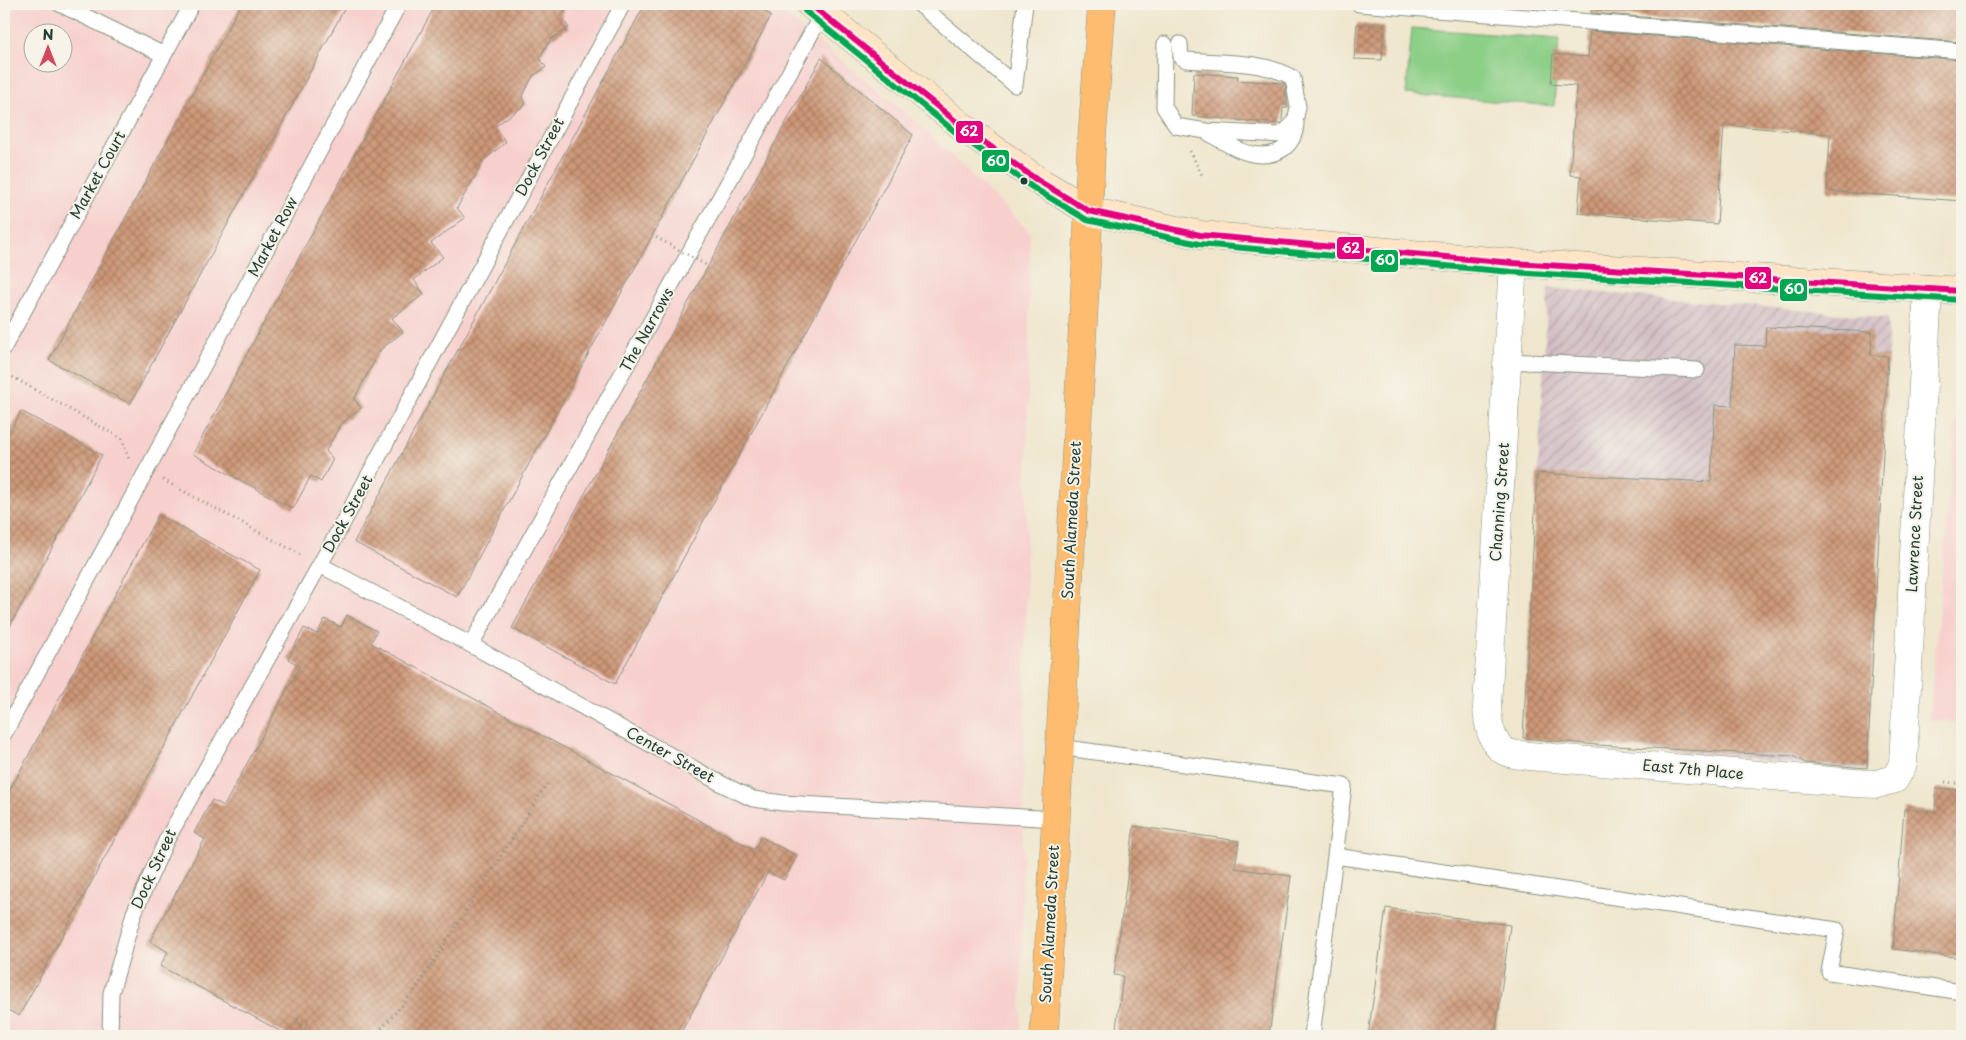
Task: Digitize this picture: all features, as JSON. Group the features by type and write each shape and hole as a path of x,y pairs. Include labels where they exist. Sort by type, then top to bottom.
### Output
{"main road":[{"name":"South Alameda Street","path":"1044,1036 1091,151 1102,4"},
{"path":"816,9 963,128 1037,180 1089,210 1200,235 1513,263 1962,291"}],"street":[{"name":"Channing Street","path":"1495,740 1488,723 1487,707 1513,263"},
{"name":"Lawrence Street","path":"1895,779 1903,764 1928,289"},
{"name":"East 7th Place","path":"1495,740 1507,752 1529,756 1854,783 1877,784 1895,779"}],"lane":[{"path":"60,4 164,55"},
{"name":"Market Court","path":"4,347 192,4"},
{"name":"Market Row","path":"4,734 399,4"},
{"name":"Dock Street","path":"110,1036 111,993 134,912 166,841 320,565 623,4"},
{"path":"919,4 1015,85 1025,4"},
{"path":"1359,4 1962,52"},
{"name":"The Narrows","path":"470,645 816,9"},
{"path":"1206,131 1223,143 1255,155 1278,152 1288,146 1296,128 1298,106 1293,78 1268,68 1186,60 1181,57 1173,44 1164,107 1176,126 1206,131 1281,135 1292,125 1296,117"},
{"path":"1508,361 1697,370"},
{"name":"Center Street","path":"320,565 470,645 722,784 753,799 783,803 1056,819"},
{"path":"1060,747 1344,786 1312,1036"},
{"path":"1335,856 1837,930 1829,972 1962,992"}],"path":[{"path":"1190,151 1202,175"},
{"path":"652,235 708,266"},
{"path":"4,372 122,439 130,462"},
{"path":"161,478 320,565"},
{"path":"1945,782 1962,784"},
{"path":"375,1036 414,992 547,784"},
{"path":"298,1018 308,1024"},
{"path":"296,1023 311,1030"}],"shaded area":[{"path":"17,4 772,4 913,119 1030,232 1021,1036 4,1036 4,28"},
{"path":"1548,288 1888,318 1888,356 1867,770 1523,738"},
{"path":"1962,359 1962,722 1929,720"}],"green space":[{"path":"1412,28 1559,39 1554,106 1406,94"}],"building":[{"path":"241,4 347,4 130,404 49,360"},
{"path":"436,4 568,4 561,17 569,28 551,39 539,58 546,67 533,76 522,97 526,104 494,127 506,142 484,160 457,208 465,218 431,243 443,257 414,280 424,294 392,318 403,332 381,349 354,399 361,408 340,425 326,451 333,459 321,482 311,476 293,509 193,454"},
{"path":"645,4 756,4 771,16 457,597 354,542"},
{"path":"1592,4 1962,4 1962,42 1591,13"},
{"path":"1357,24 1384,26 1382,60 1354,59"},
{"path":"1590,31 1962,60 1962,201 1827,191 1830,134 1724,125 1717,224 1578,213 1581,176 1570,175 1576,86 1551,84 1553,54 1588,57"},
{"path":"821,58 913,135 615,684 512,628"},
{"path":"1194,73 1238,76 1237,80 1283,83 1285,84 1288,108 1283,108 1280,124 1192,116"},
{"path":"1766,327 1872,332 1871,355 1888,356 1867,768 1805,763 1793,756 1597,745 1523,738 1537,473 1711,482 1715,405 1732,406 1735,345 1765,346"},
{"path":"21,411 102,455 4,637 4,443"},
{"path":"158,515 260,570 19,1016 4,1008 4,801"},
{"path":"347,615 377,631 371,643 754,850 761,837 797,856 784,880 768,872 679,1036 289,1036 160,966 168,952 150,941 205,839 194,833 212,800 224,806 300,666 288,659 304,628 317,634 325,619 341,627"},
{"path":"1936,788 1962,790 1962,958 1893,949 1904,809 1935,812"},
{"path":"1134,826 1239,841 1235,868 1291,876 1269,1036 1115,1036 1123,976 1114,975"},
{"path":"1386,908 1510,925 1495,1036 1368,1036"}],"transit line":[{"name":"62","path":"810,4 963,127 1037,180 1089,211 1200,235 1513,263 1962,291"},
{"name":"60","path":"805,11 958,134 1032,187 1087,220 1199,244 1512,272 1961,300"}]}
